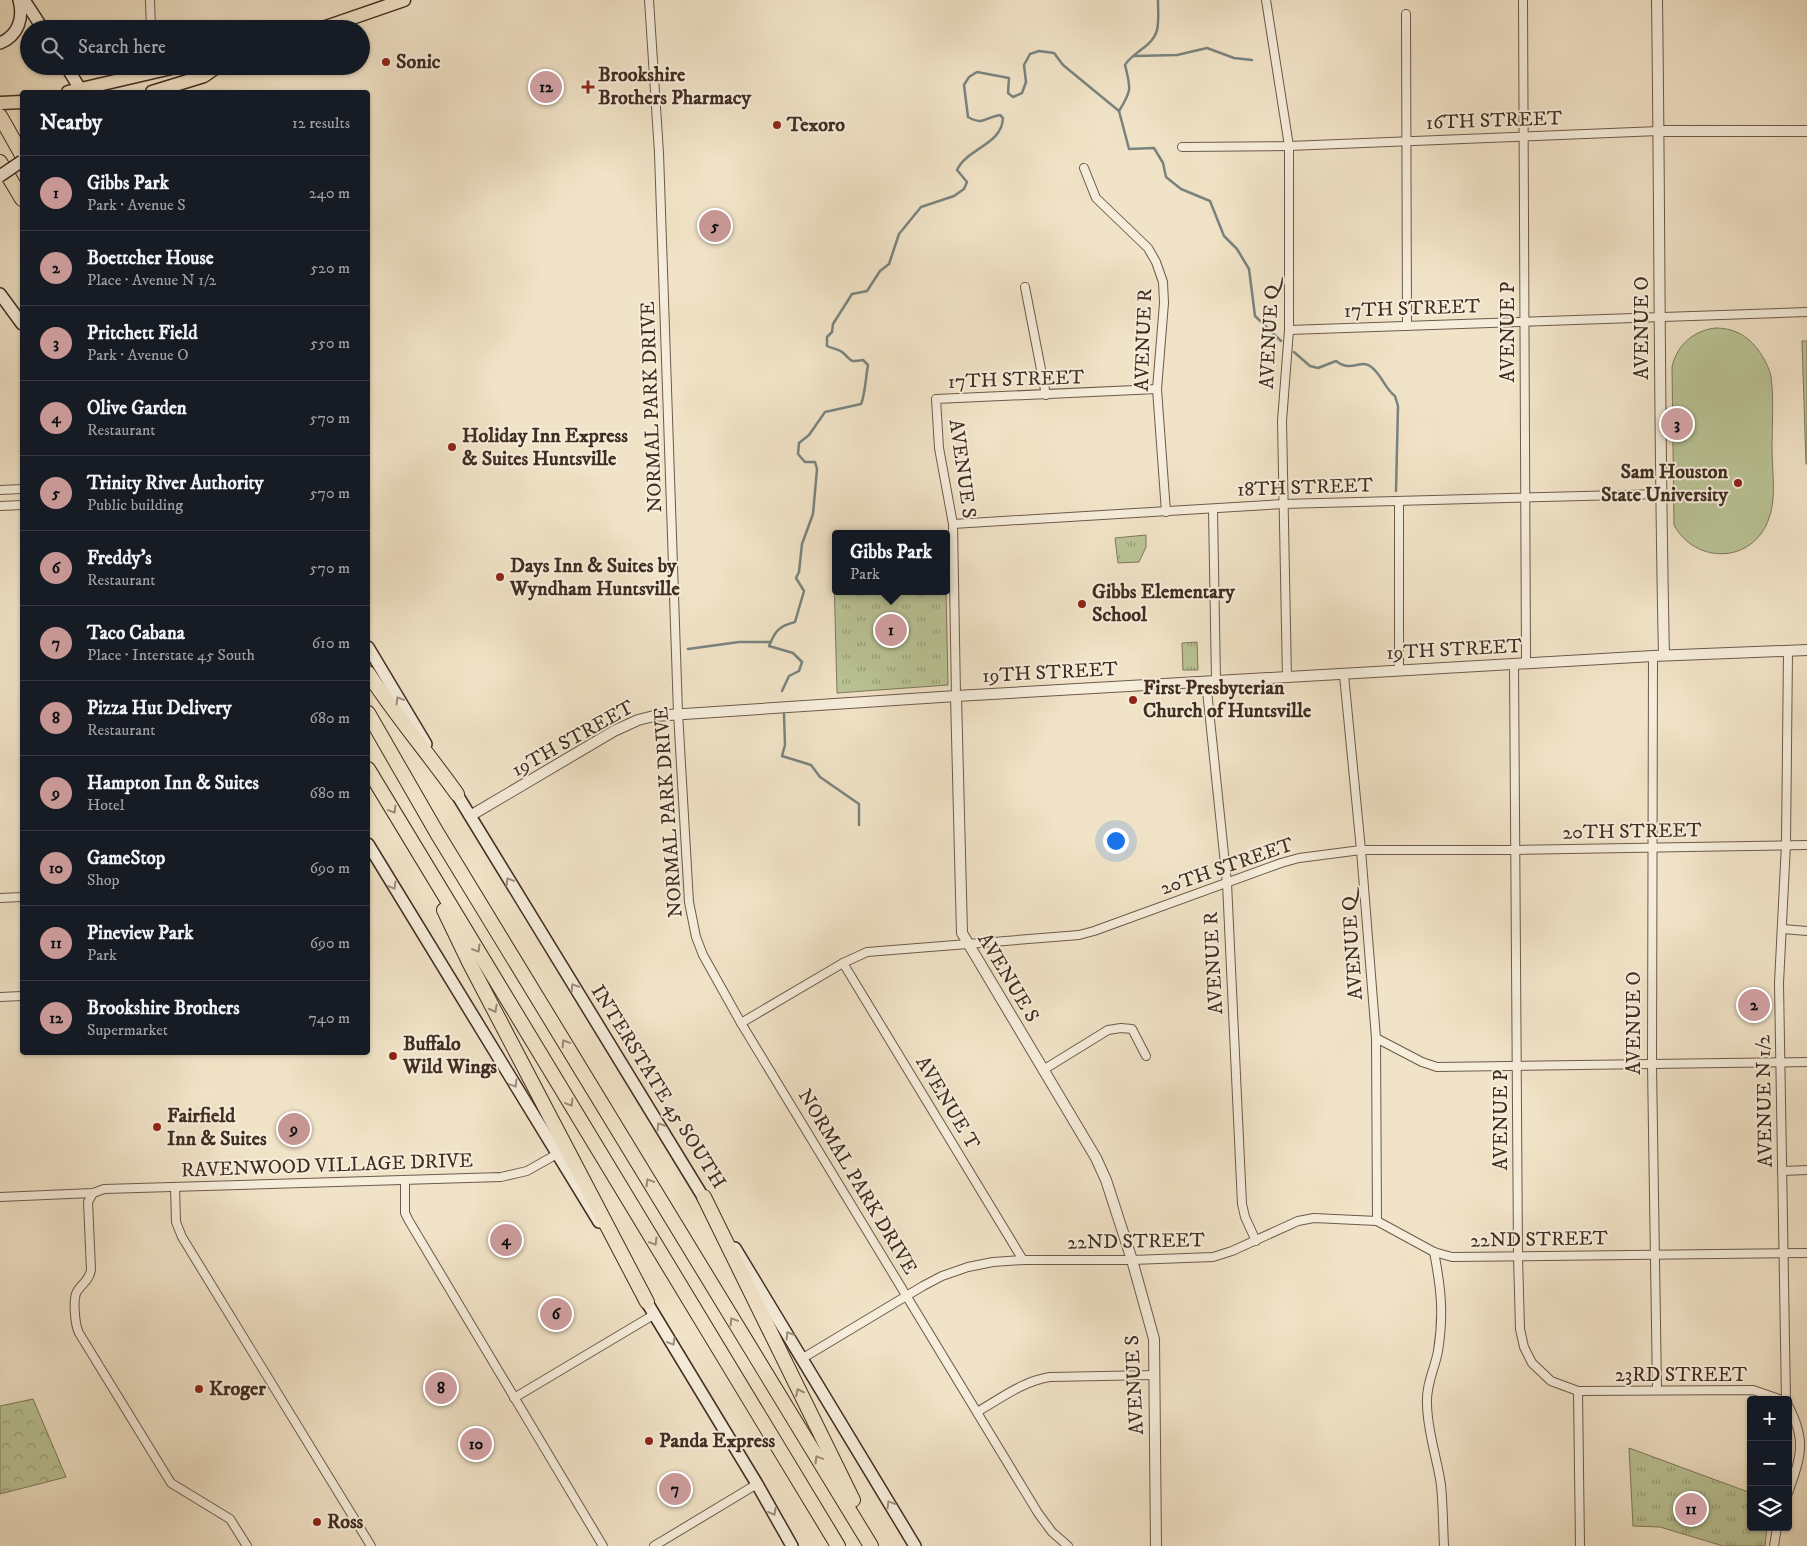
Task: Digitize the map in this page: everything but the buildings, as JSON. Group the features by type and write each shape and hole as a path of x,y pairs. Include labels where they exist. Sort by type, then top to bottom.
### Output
{"highway":[{"path":"0,116 20,151"},
{"path":"0,162 20,196"},
{"path":"370,676 386,702 432,758 457,794"},
{"path":"370,716 437,833 871,1546"},
{"path":"370,772 838,1546"},
{"path":"411,840 469,962 647,1302"},
{"path":"704,1197 875,1546"}],"main road":[{"path":"19,0 20,20"},
{"path":"24,0 37,20"},
{"path":"345,20 398,1"},
{"path":"1,43 13,35 19,27 20,22"},
{"path":"70,75 76,90"},
{"path":"80,90 135,75"},
{"path":"159,90 205,75"},
{"path":"0,103 20,102"},
{"path":"0,176 20,162"},
{"path":"0,294 20,321"},
{"name":"INTERSTATE 45 SOUTH","path":"370,650 803,1358 915,1546"},
{"path":"370,847 655,1314 792,1546"}],"street":[{"path":"150,0 151,20"},
{"name":"NORMAL PARK DRIVE","path":"649,0 659,153 678,713 689,902 692,921 703,955 741,1023 1038,1513 1052,1532 1068,1546"},
{"name":"AVENUE Q","path":"1266,0 1289,146 1289,330 1282,421 1287,678"},
{"name":"AVENUE P","path":"1523,0 1526,664"},
{"name":"AVENUE O","path":"1657,0 1660,494 1664,655"},
{"path":"1406,14 1407,326"},
{"name":"16TH STREET","path":"1182,148 1289,146 1658,132 1807,131"},
{"name":"AVENUE R","path":"1084,168 1096,198 1148,248 1156,262 1163,282 1164,303 1157,389 1166,512"},
{"path":"1025,287 1046,395"},
{"name":"17TH STREET","path":"1289,330 1807,312"},
{"name":"17TH STREET","path":"936,399 1157,389"},
{"name":"AVENUE S","path":"936,399 939,448 952,524 962,934 1099,1165 1106,1180 1132,1260 1154,1339 1156,1546"},
{"path":"0,490 20,489"},
{"name":"18TH STREET","path":"952,524 1283,504 1660,494"},
{"path":"1399,501 1399,671"},
{"path":"0,506 20,505"},
{"name":"AVENUE R","path":"1212,509 1211,681 1226,883 1242,1204 1256,1241"},
{"name":"19TH STREET","path":"470,816 624,726 654,716 678,713 1664,655 1807,650"},
{"name":"AVENUE N 1/2","path":"1784,1396 1784,1254 1779,983 1786,844 1788,651"},
{"name":"AVENUE O","path":"1653,656 1651,848 1652,1065 1657,1390"},
{"name":"AVENUE P","path":"1514,665 1520,1329 1524,1347 1532,1363 1551,1381 1578,1391"},
{"name":"AVENUE Q","path":"1344,674 1361,850 1376,1038 1377,1221"},
{"name":"20TH STREET","path":"741,1023 843,963 867,952 1079,934 1094,931 1299,858 1361,850 1515,850 1807,845"},
{"path":"0,898 20,898"},
{"path":"1783,930 1807,931"},
{"name":"AVENUE T","path":"843,963 1023,1260"},
{"path":"0,997 20,996"},
{"path":"1042,1070 1108,1030 1121,1028 1132,1029 1146,1056"},
{"path":"1376,1038 1422,1062 1437,1066 1807,1062"},
{"name":"RAVENWOOD VILLAGE DRIVE","path":"0,1197 92,1193 104,1189 514,1175 527,1171 557,1154"},
{"path":"1782,1171 1807,1170"},
{"path":"405,1180 405,1213 409,1221 604,1546"},
{"path":"175,1187 176,1222 182,1237 371,1546"},
{"path":"92,1193 88,1202 91,1270 90,1277 77,1290 75,1297 76,1328 171,1483 230,1518 247,1546"},
{"name":"22ND STREET","path":"803,1358 942,1276 968,1267 993,1262 1023,1260 1132,1260 1213,1257 1256,1241 1298,1221 1314,1218 1377,1221 1434,1252 1452,1257 1807,1253"},
{"path":"1434,1252 1442,1294 1441,1326 1426,1400 1440,1484 1444,1546"},
{"path":"514,1398 655,1314"},
{"path":"977,1412 1038,1378 1154,1375"},
{"name":"23RD STREET","path":"1578,1391 1753,1390 1772,1396"},
{"path":"1578,1391 1580,1546"},
{"path":"1791,1486 1802,1454 1803,1440 1801,1426 1792,1411"},
{"path":"654,1546 757,1484"},
{"path":"1774,1546 1776,1531"}],"green space":[{"path":"1715,328 1738,333 1755,346 1769,370 1772,394 1773,486 1771,513 1760,535 1749,545 1736,551 1722,554 1708,552 1695,547 1683,538 1674,525 1672,367 1674,359 1687,340 1700,332"},
{"path":"1802,341 1807,341 1807,464 1806,464"},
{"path":"1146,535 1146,547 1139,562 1118,563 1115,538"},
{"path":"835,595 946,595 948,685 837,693"},
{"path":"1197,642 1198,670 1183,670 1182,643"},
{"path":"33,1399 66,1477 0,1494 0,1406"},
{"path":"1629,1448 1747,1492 1747,1531 1767,1531 1765,1546 1723,1546 1660,1527 1633,1526"}],"waterway":[{"path":"782,691 789,676 799,671 802,662 793,653 769,646 778,630 785,625 795,622 804,591 796,578 799,572 802,544 813,514 817,469 815,462 805,462 798,454 799,443 809,435 825,412 861,404 864,396 868,365 863,360 851,360 840,351 827,346 827,337 832,332 833,324 852,294 867,291 880,271 889,264 899,234 921,207 954,196 964,189 967,182 957,170 968,156 991,141 1001,127 1003,118 1000,115 981,121 968,117 964,85 969,77 977,72 1009,78 1008,93 1013,97 1022,93 1026,82 1024,65 1030,54 1039,51 1054,53 1063,65 1119,111 1129,89 1125,65 1153,39 1158,28 1158,0"},
{"path":"1134,56 1177,55 1207,48 1234,58 1252,60"},
{"path":"1119,111 1129,149 1154,148 1163,163 1166,177 1181,189 1210,201 1224,236 1237,249 1249,269 1255,316 1281,341"},
{"path":"1294,352 1310,366 1318,368 1336,361 1347,366 1366,364 1374,369 1395,396 1398,406 1396,491"},
{"path":"688,649 739,642 771,642"},
{"path":"784,714 785,745 782,756 811,765 820,777 859,804 859,825"}],"place":[{"name":"Sonic","path":"386,62"},
{"name":"Brookshire Brothers","path":"546,87"},
{"name":"Brookshire Brothers Pharmacy","path":"588,87"},
{"name":"Texoro","path":"777,125"},
{"name":"Trinity River Authority","path":"715,226"},
{"name":"Pritchett Field","path":"1677,424"},
{"name":"Holiday Inn Express & Suites Huntsville","path":"452,447"},
{"name":"Sam Houston State University","path":"1738,483"},
{"name":"Days Inn & Suites by Wyndham Huntsville","path":"500,577"},
{"name":"Gibbs Elementary School","path":"1082,604"},
{"name":"Gibbs Park","path":"891,630"},
{"name":"First Presbyterian Church of Huntsville","path":"1133,700"},
{"name":"Boettcher House","path":"1754,1005"},
{"name":"Buffalo Wild Wings","path":"393,1056"},
{"name":"Fairfield Inn & Suites","path":"157,1127"},
{"name":"Hampton Inn & Suites","path":"294,1129"},
{"name":"Olive Garden","path":"506,1240"},
{"name":"Freddy's","path":"556,1314"},
{"name":"Pizza Hut Delivery","path":"441,1388"},
{"name":"Kroger","path":"199,1389"},
{"name":"Panda Express","path":"649,1441"},
{"name":"GameStop","path":"476,1444"},
{"name":"Taco Cabana","path":"675,1489"},
{"name":"Pineview Park","path":"1691,1509"},
{"name":"Ross","path":"317,1522"}]}
